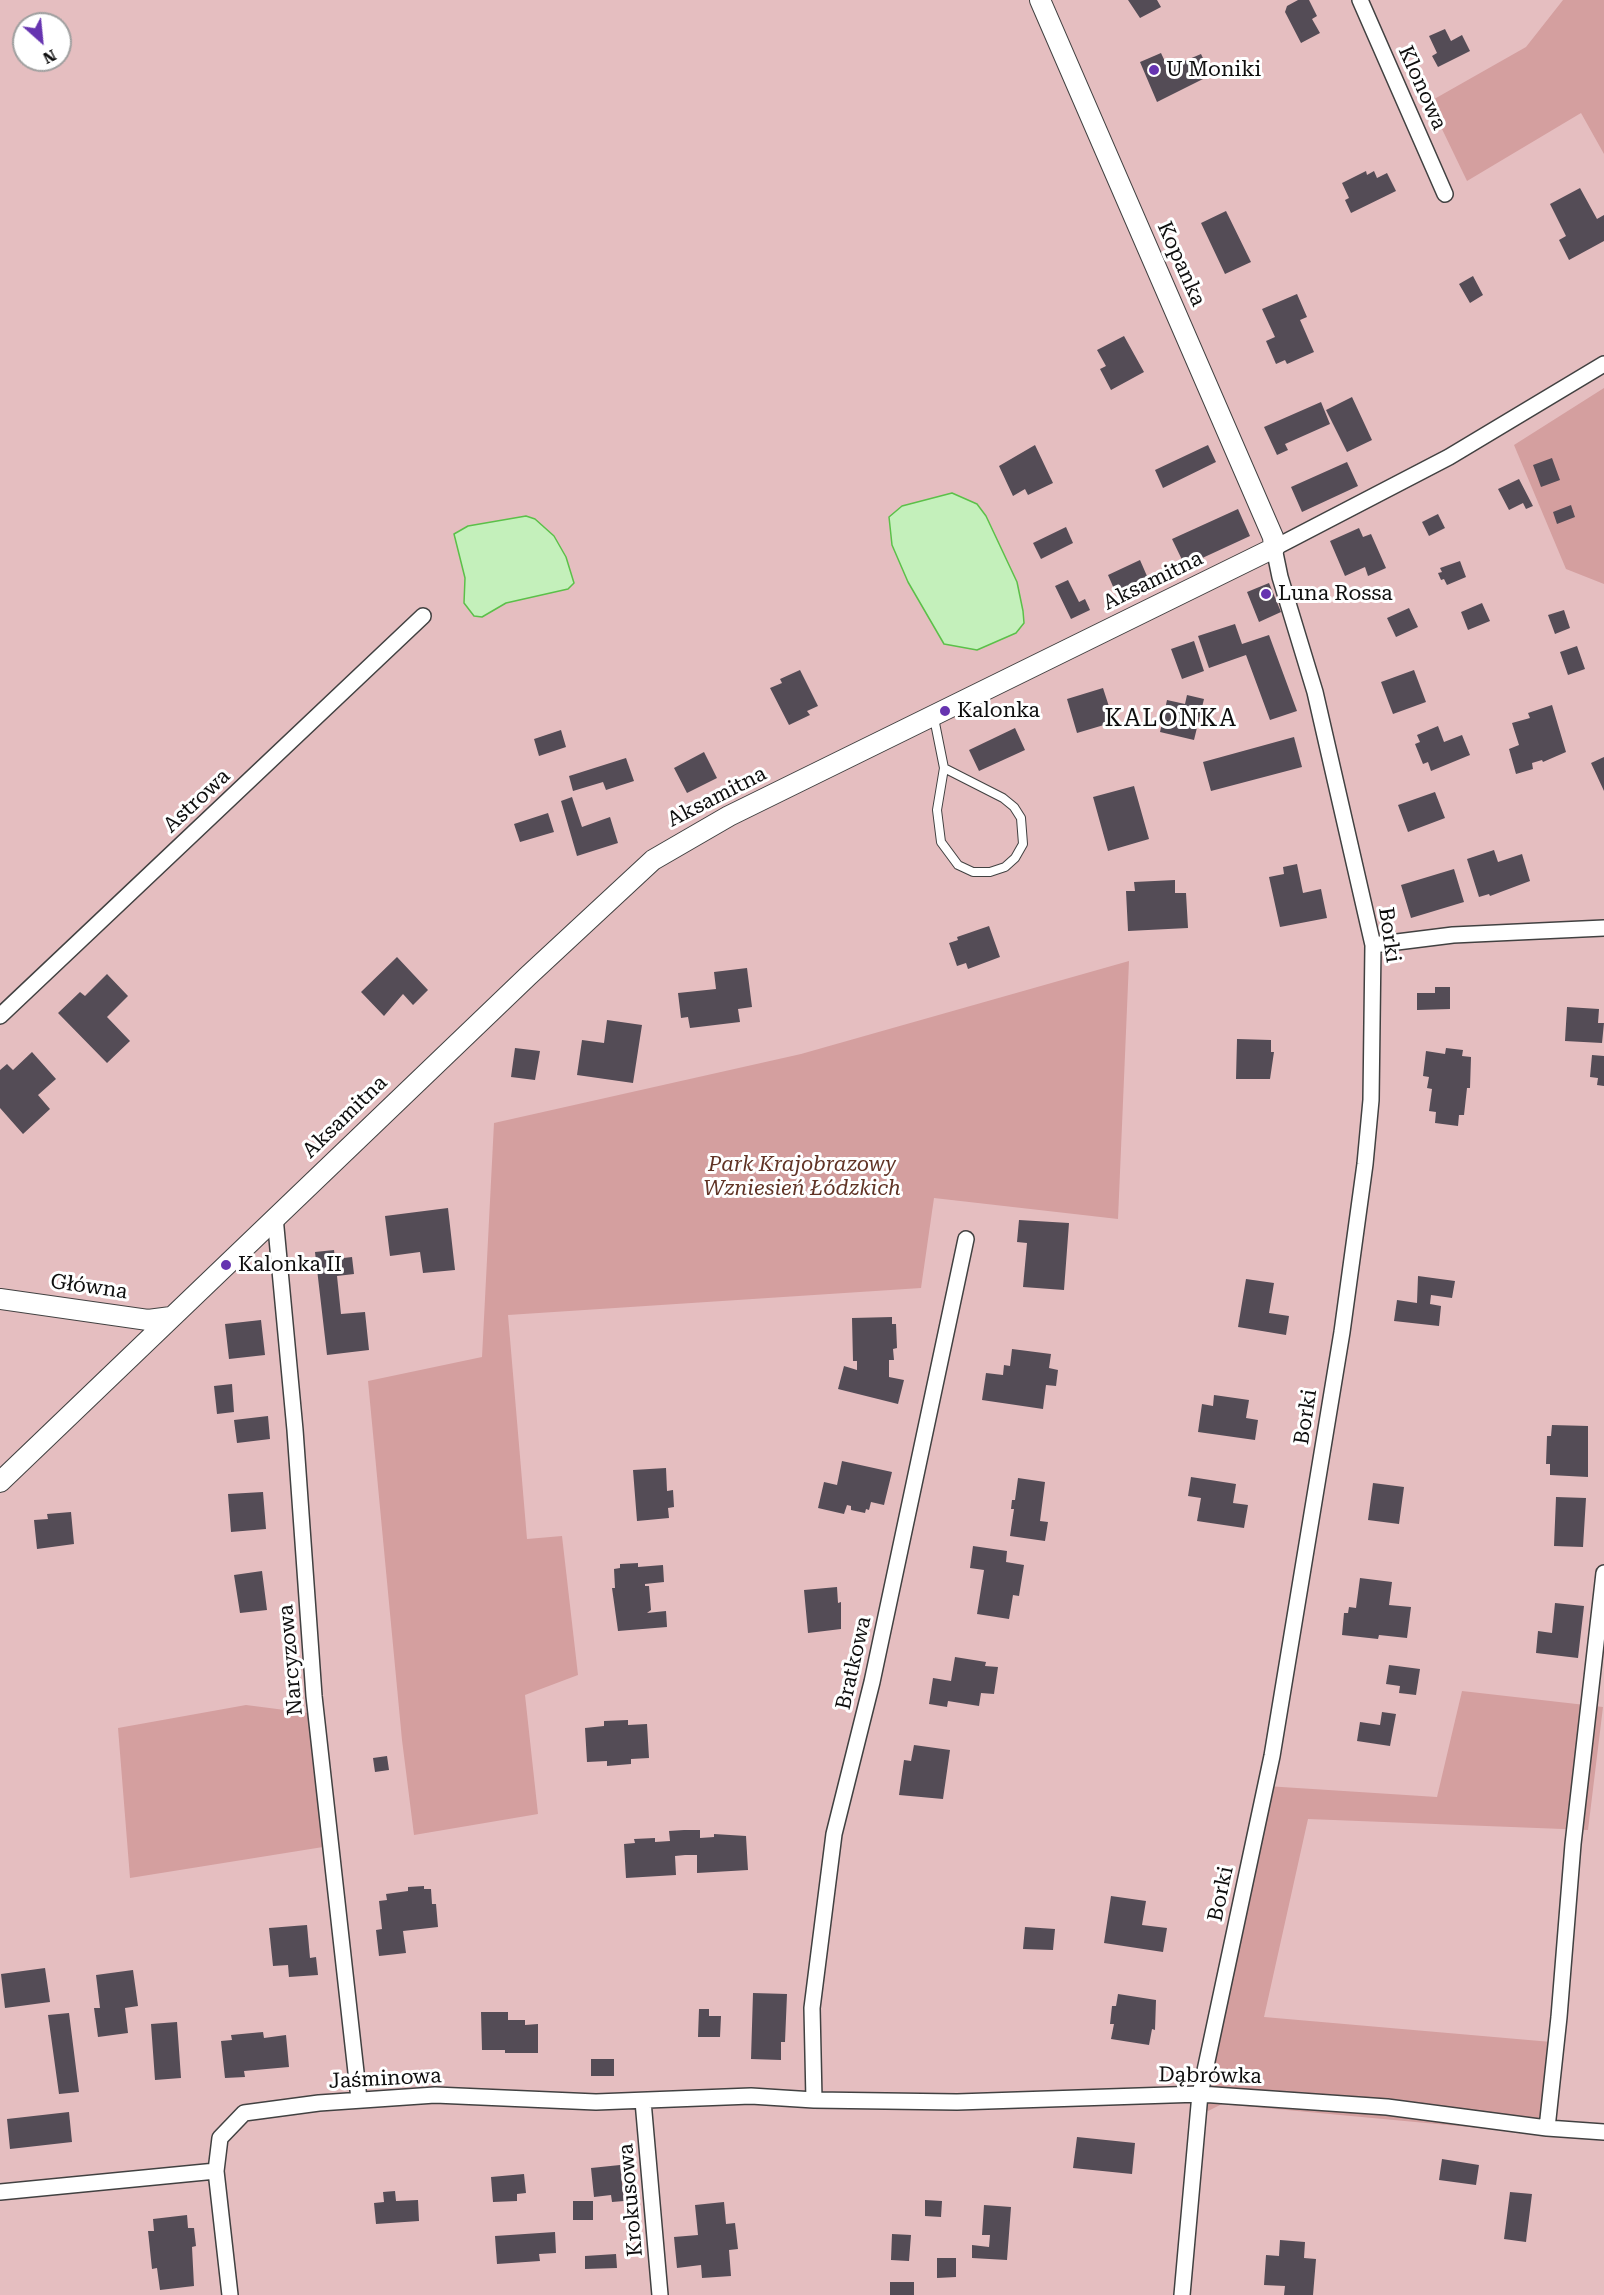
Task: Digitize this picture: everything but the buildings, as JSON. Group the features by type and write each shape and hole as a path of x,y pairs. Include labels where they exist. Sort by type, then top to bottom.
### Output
{"street":[{"name":"Kopanka","path":"1040,0 1273,537 1274,548"},
{"name":"Klonowa","path":"1360,0 1445,194"},
{"name":"Aksamitna","path":"0,1482 275,1217 653,860 706,828 1274,548 1440,462 1604,364"},
{"name":"Borki","path":"1182,2295 1200,2094 1272,1756 1342,1332 1365,1164 1371,1100 1373,945 1315,692 1280,577 1274,548"},
{"name":"Astrowa","path":"0,1016 423,616"},
{"path":"1373,945 1453,935 1604,928"},
{"name":"Narcyzowa","path":"275,1217 295,1430 314,1696 359,2099"},
{"name":"Bratkowa","path":"814,2100 812,2008 834,1834 872,1682 966,1239"},
{"name":"Główna","path":"0,1299 148,1320 171,1317"},
{"path":"1546,2128 1559,2017 1573,1844 1604,1573"},
{"name":"Dąbrówka","path":"814,2100 957,2102 1200,2094 1387,2107 1546,2128 1604,2132"},
{"name":"Jaśminowa","path":"230,2295 216,2171 220,2138 244,2113 359,2099 435,2095 596,2102 751,2096 814,2100"},
{"name":"Krokusowa","path":"643,2101 660,2295"},
{"path":"0,2192 216,2171"}],"lane":[{"path":"934,716 944,768 938,789 937,826 941,842 948,856 958,865 973,872 990,872 1005,867 1015,858 1023,844 1021,818 1014,807 1003,798 944,768"}],"green space":[{"name":"Park Krajobrazowy Wzniesień Łódzkich","path":"0,0 1604,0 1604,2295 0,2295"},
{"path":"1563,0 1604,0 1604,154 1581,113 1467,181 1429,102 1526,47"},
{"path":"1604,388 1604,584 1566,569 1514,445"},
{"path":"1129,961 1118,1219 934,1198 921,1288 508,1315 527,1539 562,1536 578,1675 525,1695 538,1814 414,1835 402,1740 368,1381 482,1357 494,1123 801,1054"},
{"path":"1462,1691 1603,1707 1588,1830 1308,1819 1264,2017 1563,2043 1555,2135 1222,2104 1208,2111 1194,2091 1266,1786 1437,1797"},
{"path":"246,1705 316,1714 323,1847 130,1878 118,1728"}],"shaded area":[{"path":"952,493 977,504 986,516 1017,582 1023,611 1024,623 1016,633 977,650 944,644 908,582 892,545 889,517 902,506"},
{"path":"526,516 535,519 554,536 566,557 574,583 568,589 506,603 482,617 474,616 464,603 465,578 454,534 468,526"}],"place":[{"name":"U Moniki","path":"1154,70"},
{"name":"Luna Rossa","path":"1266,594"},
{"name":"Kalonka","path":"945,711"},
{"name":"Kalonka II","path":"226,1265"}],"district":[{"name":"KALONKA","path":"1171,719"}]}
